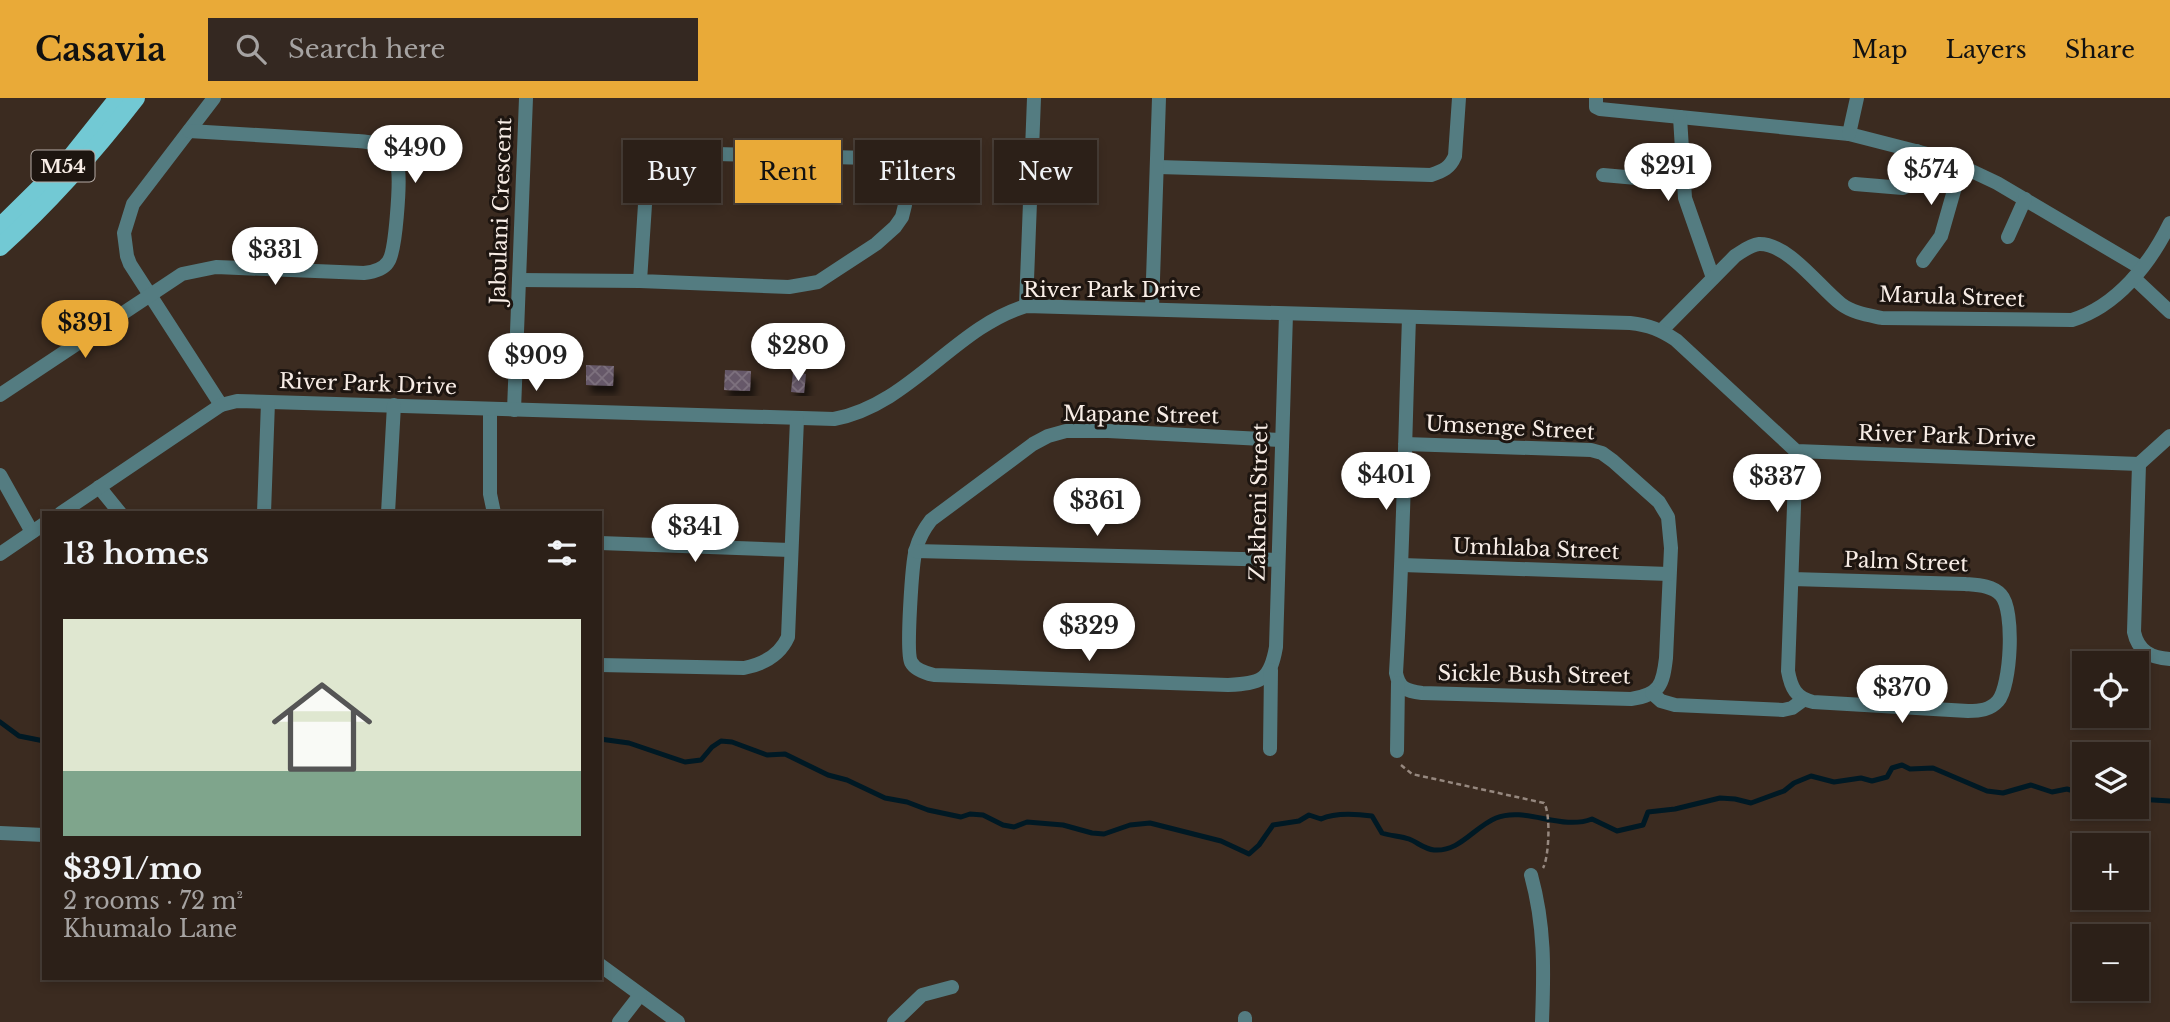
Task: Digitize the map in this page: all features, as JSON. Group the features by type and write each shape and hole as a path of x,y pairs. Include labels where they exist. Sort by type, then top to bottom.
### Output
{"main road":[{"name":"M54","path":"0,227 70,158 118,98"},
{"name":"M54","path":"0,247 48,201 136,98"}],"street":[{"path":"214,98 133,204 124,233 127,256 221,405"},
{"name":"Jabulani Crescent","path":"514,410 526,98"},
{"path":"1026,306 1034,98"},
{"path":"1152,309 1159,98"},
{"path":"1158,167 1431,175 1452,164 1455,156 1459,98"},
{"path":"1596,98 1596,107 1600,109 1849,134 1917,151 1961,166 2025,200 2138,273 2170,312"},
{"path":"1849,134 1857,98"},
{"path":"1680,117 1682,182 1691,222 1713,278"},
{"path":"0,395 182,274 207,268 354,274 372,272 384,267 392,257 399,174 396,160 386,148 357,141 189,131"},
{"path":"1855,184 1903,188 1909,185 1917,151"},
{"path":"519,280 640,281 789,287 818,282 876,244 895,227 902,217 905,205 903,177 891,163 870,158 678,153 663,155 653,161 646,174 640,281"},
{"path":"1923,261 1941,236 1961,166"},
{"path":"1602,175 1682,182"},
{"path":"2008,237 2025,200"},
{"name":"Marula Street","path":"1662,330 1735,256 1748,247 1761,244 1789,256 1842,305 1863,314 1882,318 2072,320 2088,315 2138,273 2170,223"},
{"name":"River Park Drive","path":"64,511 221,405 237,401 834,419 866,409 919,375 991,321 1011,310 1026,306 1630,323 1662,330 1796,451 2139,464"},
{"name":"Zakheni Street","path":"1270,749 1271,670 1276,647 1286,314"},
{"path":"1396,751 1401,686 1396,673 1409,318"},
{"path":"264,511 268,402"},
{"path":"388,511 394,405"},
{"path":"490,409 490,494 494,511"},
{"path":"602,665 744,668 757,665 774,655 788,636 797,419"},
{"name":"Mapane Street","path":"1271,670 1266,677 1256,682 1228,685 934,675 917,668 911,661 908,644 915,551 923,531 931,520 1033,444 1066,431 1281,440"},
{"path":"2170,436 2139,464 2134,632 2136,642 2142,650 2160,658 2170,659"},
{"name":"Umsenge Street","path":"1405,444 1575,448 1602,453 1659,502 1668,517 1671,530 1666,658 1664,675 1656,690"},
{"path":"1656,690 1661,701 1675,705 1770,709 1792,708 1803,700 1795,693 1788,671 1796,451"},
{"path":"0,475 38,528 0,554"},
{"path":"99,487 118,511"},
{"path":"602,543 790,550"},
{"path":"915,551 1278,560"},
{"name":"Umhlaba Street","path":"1402,565 1669,574"},
{"name":"Palm Street","path":"1792,579 1980,586 1993,589 2001,595 2009,620 2006,687 1995,704 1984,710 1803,700"},
{"name":"Sickle Bush Street","path":"1401,686 1422,693 1632,699 1656,690"},
{"path":"0,833 42,835"},
{"path":"1531,875 1540,906 1544,935 1542,1022"},
{"path":"602,966 678,1022"},
{"path":"894,1022 922,995 952,987"},
{"path":"619,1022 640,995"}],"path":[{"path":"1396,751 1398,762 1412,774 1544,803 1549,814 1546,864 1531,875"}],"building":[{"path":"586,365 614,366 613,386 586,385"},
{"path":"725,370 751,371 750,391 724,390"},
{"path":"793,372 806,374 804,393 791,392"}],"waterway":[{"path":"0,722 19,736 42,741"},
{"path":"602,739 629,743 685,762 701,760 721,741 732,742 767,755 785,754 885,798 928,810 961,817 970,814 983,815 1003,825 1014,827 1027,822 1063,825 1104,834 1130,825 1150,823 1221,841 1249,854 1273,825 1299,821 1309,815 1321,819 1340,814 1372,816 1382,833 1409,839 1430,849 1443,850 1459,843 1488,822 1507,815 1568,822 1592,819 1617,831 1643,825 1648,812 1675,809 1720,798 1751,803 1784,791 1794,783 1811,776 1834,782 1861,778 1872,781 1887,777 1892,768 1902,765 1910,769 1933,768 1987,791 2003,793 2031,785 2052,792 2072,790"},
{"path":"2149,800 2170,801"}]}
